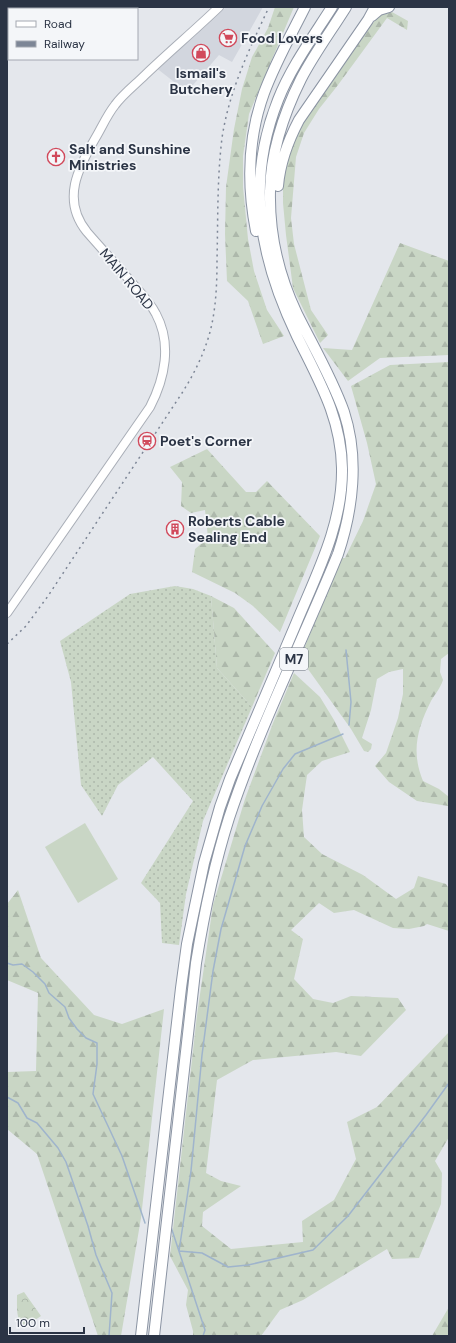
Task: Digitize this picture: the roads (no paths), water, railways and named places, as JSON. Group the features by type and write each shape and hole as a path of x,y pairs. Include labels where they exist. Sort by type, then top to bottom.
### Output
{"highway":[{"path":"298,338 284,317 271,285 261,254 252,208 250,164 253,137 264,93 279,58 305,7"},
{"name":"M7","path":"141,1336 181,988 191,921 204,863 230,779 324,557 339,512 342,467 336,422 325,392 284,308 274,281 264,243 260,204 262,162 272,118 284,86 332,7"},
{"name":"M7","path":"154,1336 196,963 203,920 219,853 243,780 338,554 347,526 352,494 353,477 350,439 344,412 328,374 297,313 283,276 276,253 271,215 270,190 283,122 292,98 302,78 346,7"},
{"path":"283,276 282,255 277,219 277,196 279,173 290,136 299,120 368,20 375,7"},
{"path":"368,20 379,10 389,7"}],"main road":[{"name":"MAIN ROAD","path":"7,613 150,407 156,395 164,371 164,341 162,328 156,314 137,289 80,223 74,207 76,175 82,161 114,106 219,7"}],"waterway":[{"path":"346,650 351,702 349,725"},
{"path":"343,734 295,754 283,769 262,806 245,846 221,929 213,971 202,1055 191,1171 179,1251 202,1253 228,1267 248,1265 313,1250 348,1216 449,1083"},
{"path":"7,963 13,965 22,964 33,972 45,984 49,993 65,1007 69,1018 77,1029 86,1038 97,1043 97,1064 93,1094 122,1156 145,1223"},
{"path":"7,1097 18,1103 27,1118 37,1123 58,1148 66,1162 88,1226 96,1255 112,1293 109,1336"},
{"path":"171,1227 205,1330 203,1336"}],"railway":[{"path":"7,644 26,626 48,596 182,393 202,356 208,340 215,305 217,278 219,169 225,121 229,104 241,71 269,7"}],"place":[{"name":"Food Lovers","path":"228,38"},
{"name":"Ismail's Butchery","path":"201,53"},
{"name":"Salt and Sunshine Ministries","path":"56,157"},
{"name":"Poet's Corner","path":"147,441"},
{"name":"Roberts Cable Sealing End","path":"175,529"}]}
